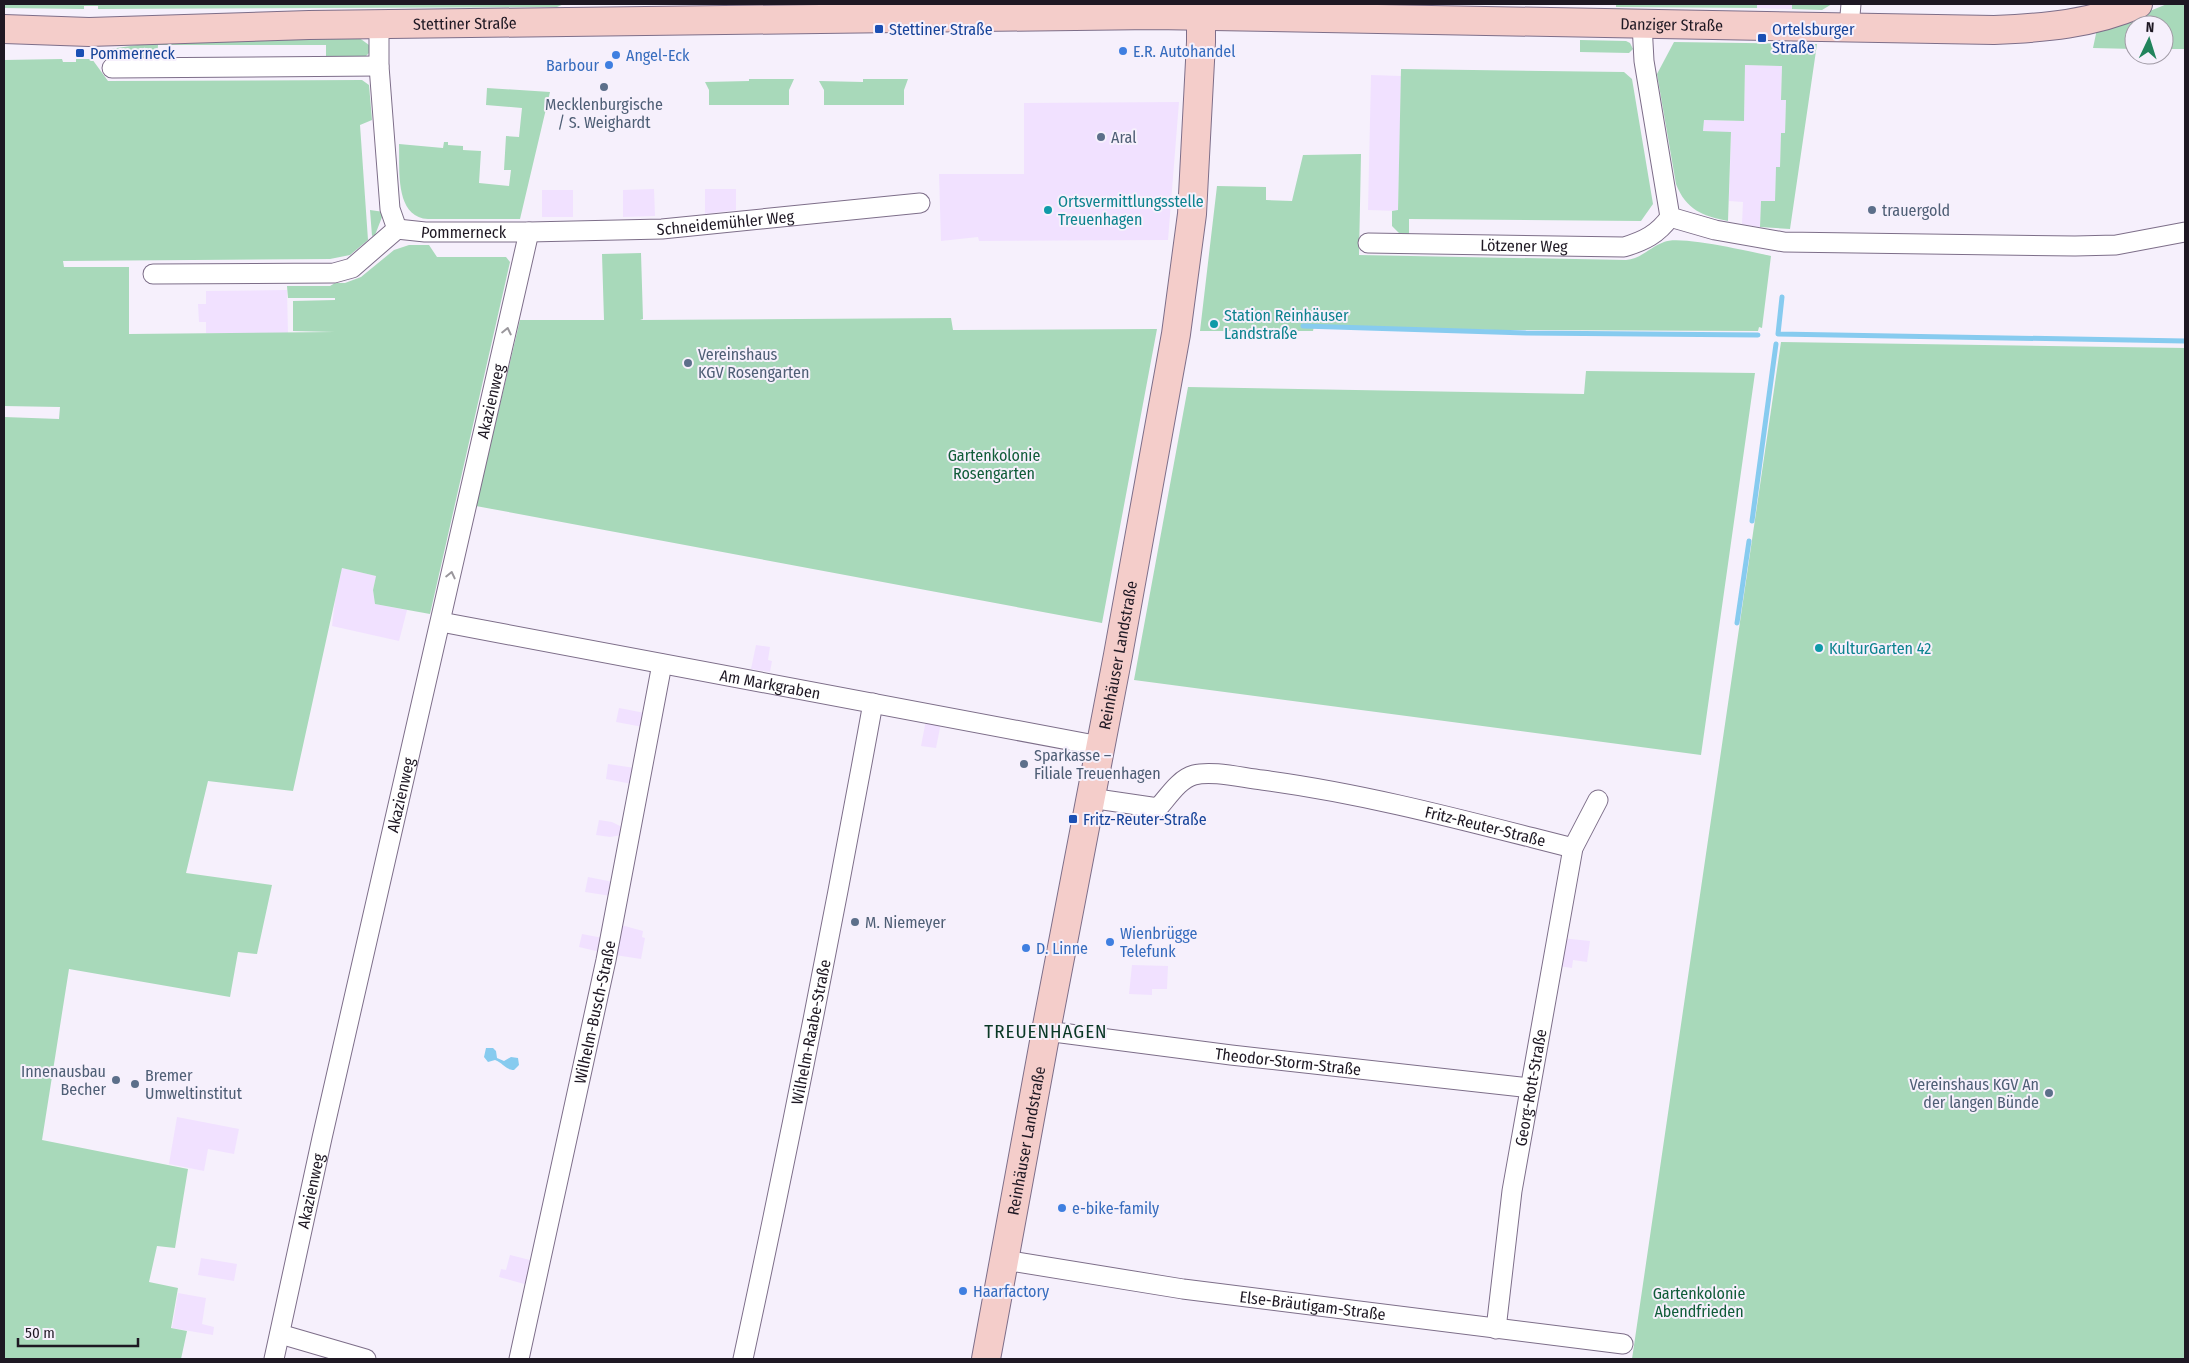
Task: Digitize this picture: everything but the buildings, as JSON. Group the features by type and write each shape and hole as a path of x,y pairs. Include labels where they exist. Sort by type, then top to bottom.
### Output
{"street":[{"name":"Danziger Straße","path":"1201,10 1523,13 1642,24 1850,16 2040,28 2075,24 2138,4"},
{"name":"Stettiner Straße","path":"4,29 90,32 225,26 380,25 583,13 1201,10"},
{"name":"Reinhäuser Landstraße","path":"986,1359 1172,354 1189,242 1196,149 1201,10"},
{"path":"1642,24 1644,61 1670,217 1715,230 1784,242 2116,245 2185,232"},
{"name":"Pommerneck","path":"380,25 379,66 390,210 398,229"},
{"name":"Stettiner Straße","path":"4,39 75,37 90,32"},
{"path":"112,68 379,66"},
{"name":"Schneidemühler Weg","path":"529,232 662,229 920,203"},
{"name":"Lötzener Weg","path":"1368,243 1624,247 1651,236 1663,227 1670,217"},
{"name":"Pommerneck","path":"153,274 334,272 352,268 398,229 418,232 529,232"},
{"name":"Akazienweg","path":"274,1359 322,1138 529,232"},
{"name":"Am Markgraben","path":"441,622 1100,746"},
{"name":"Wilhelm-Busch-Straße","path":"519,1359 606,960 662,664"},
{"name":"Wilhelm-Raabe-Straße","path":"743,1359 829,945 873,703"},
{"name":"Fritz-Reuter-Straße","path":"1090,798 1158,808 1189,777 1199,774 1220,775 1361,796 1573,848"},
{"path":"1573,848 1598,800"},
{"name":"Georg-Rott-Straße","path":"1496,1329 1509,1214 1573,848"},
{"name":"Theodor-Storm-Straße","path":"1046,1031 1231,1055 1530,1088"},
{"name":"Else-Bräutigam-Straße","path":"1004,1260 1183,1289 1623,1344"},
{"path":"280,1334 366,1359"}],"shaded area":[{"path":"1757,4 1792,4 1792,9 1757,8"},
{"path":"1745,65 1782,66 1781,99 1786,100 1785,133 1781,134 1780,167 1776,168 1775,201 1761,201 1760,227 1742,224 1743,202 1729,201 1731,133 1703,131 1704,120 1744,121"},
{"path":"1371,75 1401,76 1398,211 1368,210"},
{"path":"1179,102 1168,240 979,241 978,237 941,241 939,174 1024,174 1024,103"},
{"path":"654,189 655,216 623,217 623,190"},
{"path":"705,189 736,189 736,210 705,214"},
{"path":"542,190 573,190 573,217 542,217"},
{"path":"287,290 288,333 206,333 206,322 199,322 198,304 206,304 206,291"},
{"path":"342,568 376,576 373,590 375,604 407,610 399,641 332,626"},
{"path":"756,645 770,647 768,660 772,661 770,672 751,669"},
{"path":"619,708 645,713 643,727 616,722"},
{"path":"926,720 941,723 936,748 921,746"},
{"path":"608,764 635,768 632,784 606,779"},
{"path":"599,820 612,822 624,828 622,835 610,837 596,835"},
{"path":"588,877 613,882 611,896 585,892"},
{"path":"621,925 643,931 642,937 645,938 641,959 615,955"},
{"path":"582,934 603,938 600,952 579,947"},
{"path":"1561,938 1590,941 1587,962 1573,960 1572,968 1558,966"},
{"path":"1132,965 1168,966 1167,989 1152,989 1152,995 1129,994"},
{"path":"177,1117 239,1129 234,1154 208,1149 204,1171 169,1164"},
{"path":"510,1255 534,1261 528,1285 499,1277 501,1269 506,1270"},
{"path":"201,1258 237,1264 234,1281 198,1275"},
{"path":"178,1293 206,1298 202,1324 214,1327 213,1335 172,1328"}],"green space":[{"path":"4,4 564,4 557,7 98,9 98,6 84,6 84,9 4,8"},
{"path":"1616,4 1757,4 1757,8 1616,7"},
{"path":"1792,4 1832,4 1822,10 1792,9"},
{"path":"2167,4 2185,4 2185,49 2174,49 2174,15 2140,15"},
{"path":"2124,22 2124,49 2093,48 2097,29"},
{"path":"358,37 369,45 369,53 365,57 326,58 326,45 158,45 157,59 118,58 110,49 151,43"},
{"path":"1580,40 1626,41 1630,43 1633,49 1629,53 1580,52"},
{"path":"1674,42 1817,44 1790,229 1760,227 1761,201 1775,201 1776,167 1780,167 1781,133 1785,133 1786,100 1781,100 1782,66 1745,65 1744,121 1704,120 1703,131 1731,132 1728,221 1719,219 1703,214 1690,206 1676,184 1657,74"},
{"path":"62,59 63,62 76,62 76,59 92,59 108,81 362,80 369,85 372,120 360,125 368,240 350,255 330,259 63,261 64,267 129,267 129,334 335,332 293,331 293,301 335,300 335,298 288,298 287,286 330,286 335,283 345,283 361,277 394,250 409,245 429,245 437,257 506,257 510,262 430,614 375,604 373,590 376,576 342,568 293,791 208,781 186,873 272,885 257,954 238,952 230,997 69,969 42,1140 188,1169 175,1248 157,1246 149,1282 178,1288 171,1328 187,1331 181,1359 4,1359 4,417 59,419 60,407 4,406 4,60"},
{"path":"1401,69 1624,72 1632,79 1653,204 1641,221 1409,219 1409,236 1402,236 1392,226 1392,211 1398,210"},
{"path":"749,79 794,79 789,90 789,105 709,105 709,90 705,82 749,81"},
{"path":"863,79 908,79 904,90 904,105 824,105 824,90 819,81 863,82"},
{"path":"487,88 550,92 520,219 428,219 417,216 409,210 401,190 399,144 443,148 444,142 448,142 448,145 463,146 463,150 481,151 479,183 509,186 511,170 504,170 506,136 519,137 522,108 486,105"},
{"path":"1361,154 1359,255 1626,260 1672,240 1700,242 1771,256 1762,328 1759,327 1758,331 1495,330 1314,326 1313,331 1200,331 1217,186 1266,187 1266,200 1292,201 1303,155"},
{"path":"370,210 384,212 375,235 372,236"},
{"name":"Gartenkolonie Rosengarten","path":"641,253 643,319 640,320 951,318 953,330 1157,329 1102,623 476,506 520,320 604,320 602,254"},
{"name":"Gartenkolonie Abendfrieden","path":"1781,342 2185,348 2185,1359 1632,1359"},
{"path":"1586,371 1755,373 1701,755 1134,680 1188,387 1584,394"}],"water":[{"path":"486,1048 493,1048 496,1051 497,1058 504,1061 511,1057 518,1058 519,1065 514,1070 495,1060 488,1062 484,1057"}],"waterway":[{"path":"1782,297 1778,334 2185,341"},
{"path":"1303,326 1526,333 1758,335"},
{"path":"1752,521 1776,344"},
{"path":"1737,623 1749,541"}],"place":[{"name":"Stettiner Straße","path":"879,29"},
{"name":"Ortelsburger Straße","path":"1762,38"},
{"name":"E.R. Autohandel","path":"1123,51"},
{"name":"Pommerneck","path":"80,53"},
{"name":"Angel-Eck","path":"616,55"},
{"name":"Barbour","path":"609,65"},
{"name":"Mecklenburgische / S. Weighardt","path":"604,87"},
{"name":"Aral","path":"1101,137"},
{"name":"Ortsvermittlungsstelle Treuenhagen","path":"1048,210"},
{"name":"trauergold","path":"1872,210"},
{"name":"Station Reinhäuser Landstraße","path":"1214,324"},
{"name":"Vereinshaus KGV Rosengarten","path":"688,363"},
{"name":"KulturGarten 42","path":"1819,648"},
{"name":"Sparkasse – Filiale Treuenhagen","path":"1024,764"},
{"name":"Fritz-Reuter-Straße","path":"1073,819"},
{"name":"M. Niemeyer","path":"855,922"},
{"name":"Wienbrügge Telefunk","path":"1110,942"},
{"name":"D. Linne","path":"1026,948"},
{"name":"Innenausbau Becher","path":"116,1080"},
{"name":"Bremer Umweltinstitut","path":"135,1084"},
{"name":"Vereinshaus KGV An der langen Bünde","path":"2049,1093"},
{"name":"e-bike-family","path":"1062,1208"},
{"name":"Haarfactory","path":"963,1291"}],"district":[{"name":"TREUENHAGEN","path":"1046,1031"}]}
